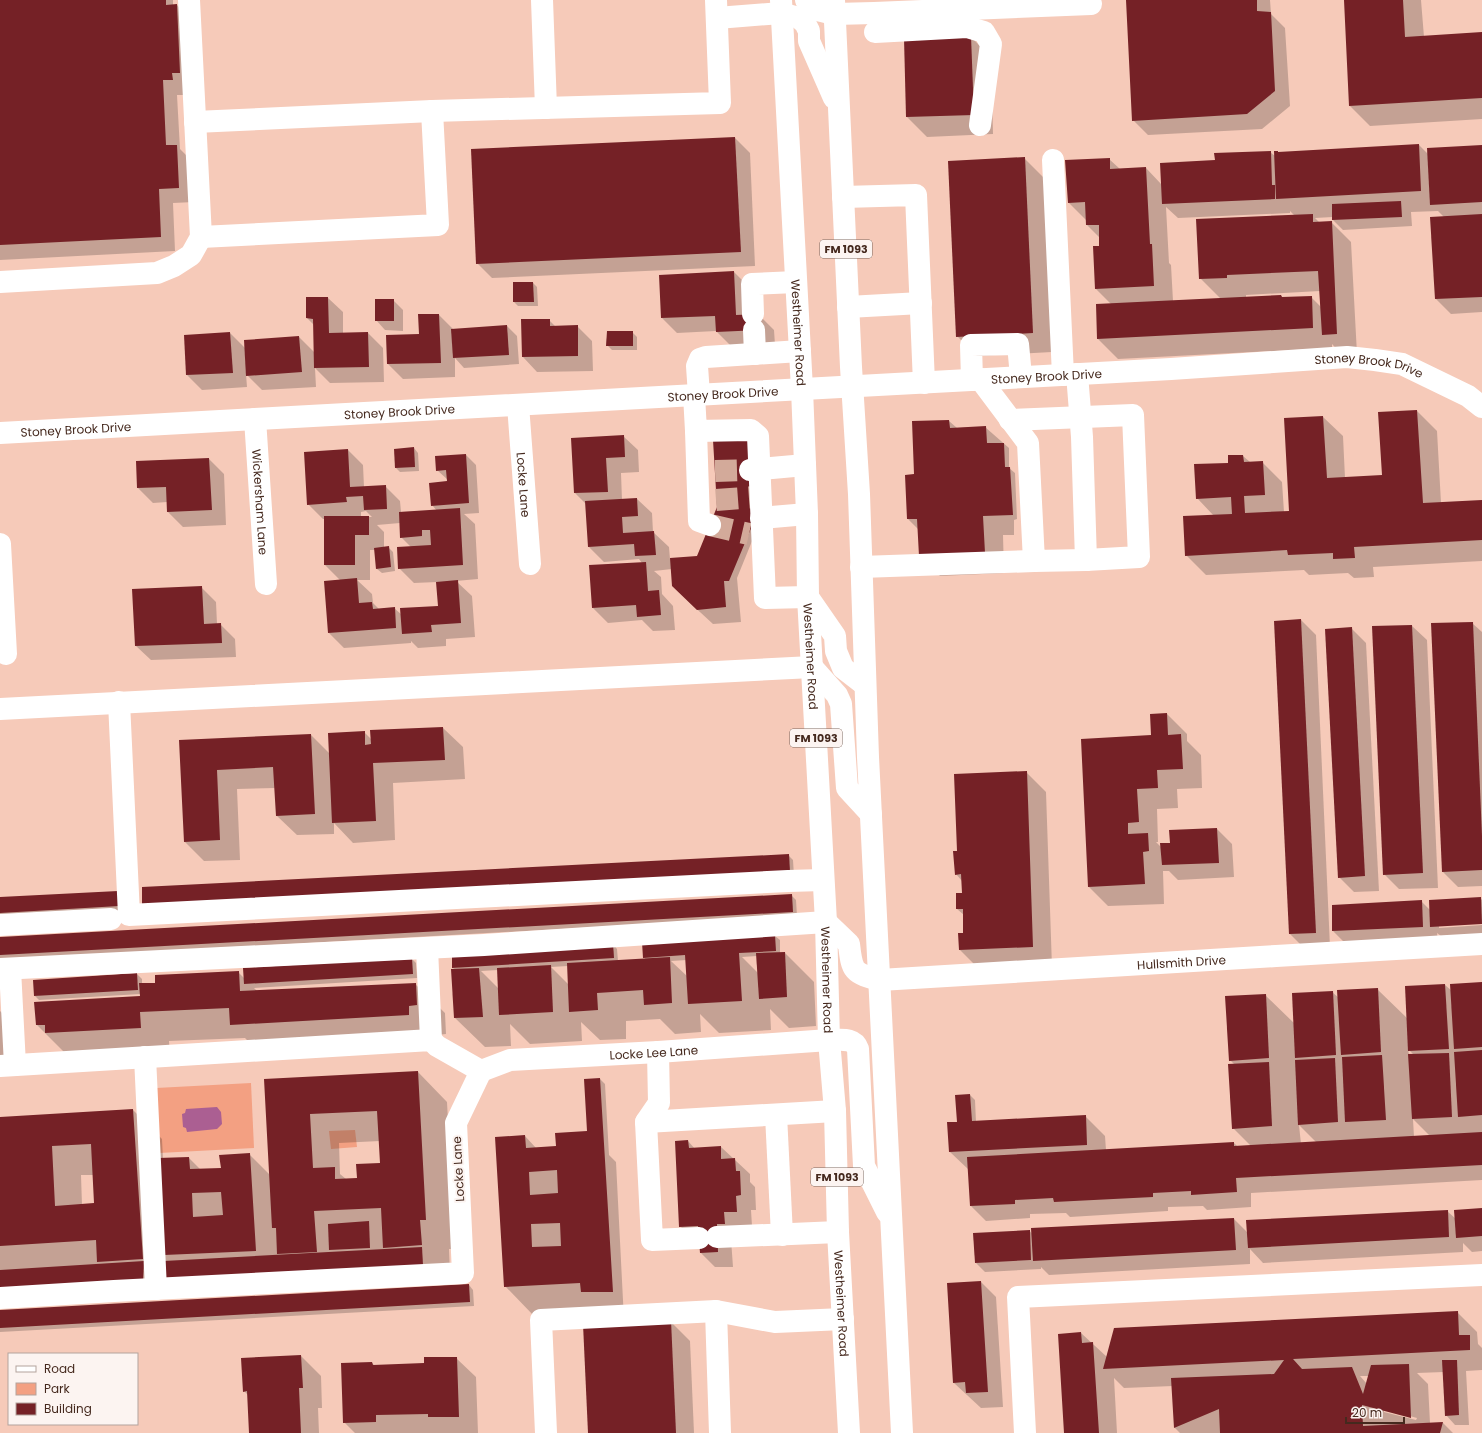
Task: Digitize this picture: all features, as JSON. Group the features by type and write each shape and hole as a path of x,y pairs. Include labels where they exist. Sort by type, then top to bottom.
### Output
{"main road":[{"path":"0,282 157,273 174,266 191,255 201,237 189,0"},
{"path":"542,0 546,108"},
{"path":"806,0 807,3 817,10 834,7 874,14 1091,4"},
{"path":"195,122 432,111 720,104 716,9 781,7 805,23 809,31 810,41 839,111"},
{"name":"Westheimer Road","path":"781,7 802,389 807,514 808,596 826,922 830,1040 835,1112 838,1232 849,1433"},
{"name":"FM 1093","path":"834,7 852,386 859,494 865,685 902,1433"},
{"path":"980,125 991,44 993,8"},
{"path":"875,32 967,27 984,32 991,44"},
{"path":"201,237 438,225 432,111"},
{"path":"1053,160 1070,375 1080,417 1086,560"},
{"path":"843,197 916,195 924,383"},
{"path":"755,354 752,284 796,282"},
{"path":"848,307 921,304"},
{"path":"1021,377 1018,344 971,346 976,380 1028,443 1034,561"},
{"path":"710,525 699,521 707,500 706,471 696,431 697,366 700,359 706,357 800,351"},
{"name":"Stoney Brook Drive","path":"0,433 1070,375 1354,358 1402,364 1468,396 1482,407"},
{"name":"Locke Lane","path":"518,405 530,564"},
{"path":"861,567 1139,557 1133,414 1010,420"},
{"name":"Wickersham Lane","path":"255,419 266,584"},
{"path":"696,431 751,430 758,436 755,469 765,598 808,596 835,636 836,651 843,668 865,685"},
{"path":"755,469 804,465"},
{"path":"758,517 807,514"},
{"path":"0,544 6,654"},
{"path":"0,708 812,667 837,695 841,704 846,788 871,814"},
{"path":"119,702 129,915 823,880"},
{"path":"0,925 111,919"},
{"path":"431,1040 7,1066 5,969 427,948 826,922"},
{"name":"Hullsmith Drive","path":"826,922 849,944 851,964 860,975 880,980 1482,944"},
{"path":"427,948 431,1040 437,1046 481,1071"},
{"name":"Locke Lee Lane","path":"481,1071 510,1060 658,1052 830,1040 852,1040 858,1049 864,1166 891,1221"},
{"path":"658,1052 659,1104 646,1122 652,1240 838,1232"},
{"path":"0,1298 156,1289 145,1057"},
{"name":"Locke Lane","path":"156,1289 463,1273 456,1123 481,1071"},
{"path":"646,1122 835,1112"},
{"path":"776,1115 782,1235"},
{"path":"1025,1433 1018,1297 1482,1275"},
{"path":"716,1311 720,1433"},
{"path":"546,1433 541,1320 716,1311 775,1322 843,1319"}],"green space":[{"path":"251,1083 254,1148 159,1153 156,1088"},
{"path":"355,1130 357,1147 331,1149 329,1131"}],"shaded area":[{"path":"217,1107 221,1112 222,1124 217,1129 187,1132 186,1128 183,1127 182,1114 185,1113 186,1109"}],"building":[{"path":"0,0 166,0 166,5 177,4 180,73 172,73 173,80 163,80 166,145 177,145 179,188 159,189 161,237 0,245"},
{"path":"1126,0 1257,0 1257,11 1271,12 1275,91 1247,114 1132,121"},
{"path":"1344,0 1403,0 1405,37 1482,32 1482,98 1349,106"},
{"path":"971,36 974,115 906,117 904,38"},
{"path":"735,137 741,252 476,264 471,149"},
{"path":"1419,144 1421,191 1276,199 1274,151"},
{"path":"1482,145 1482,202 1430,205 1427,148"},
{"path":"1271,151 1272,185 1275,185 1275,199 1162,204 1160,163 1215,160 1214,153"},
{"path":"1025,157 1033,333 956,337 948,161"},
{"path":"1110,158 1110,169 1146,167 1154,286 1095,289 1093,246 1099,246 1099,225 1086,225 1085,202 1068,203 1065,160"},
{"path":"1401,201 1402,217 1332,220 1332,204"},
{"path":"1313,214 1313,222 1332,221 1337,334 1322,335 1318,271 1227,275 1227,278 1199,279 1196,219"},
{"path":"1482,214 1482,297 1435,299 1430,217"},
{"path":"734,271 736,315 760,314 760,330 716,332 715,316 661,318 659,275"},
{"path":"513,282 533,282 534,302 513,302"},
{"path":"1281,295 1282,297 1312,296 1313,328 1097,339 1096,304"},
{"path":"306,297 328,297 329,333 368,332 369,367 314,368 313,319 306,318"},
{"path":"375,299 394,299 394,321 375,321"},
{"path":"418,314 439,314 441,363 387,364 386,335 419,334"},
{"path":"521,319 550,319 550,326 578,325 578,356 522,357"},
{"path":"507,325 509,355 453,358 451,329"},
{"path":"607,331 633,331 633,346 606,346"},
{"path":"230,332 233,373 186,375 184,335"},
{"path":"299,336 302,372 246,376 244,340"},
{"path":"1417,410 1423,503 1482,500 1482,540 1354,547 1355,558 1333,559 1333,553 1288,555 1287,550 1185,556 1183,516 1232,514 1231,497 1196,499 1194,464 1228,463 1228,455 1243,455 1244,462 1263,461 1265,495 1244,496 1245,513 1289,511 1284,418 1323,416 1327,478 1382,475 1378,412"},
{"path":"949,420 950,428 986,426 987,443 1004,443 1005,467 1010,467 1013,515 983,516 985,553 919,556 917,519 907,519 905,475 914,474 912,421"},
{"path":"624,435 625,457 606,458 608,492 574,493 571,438"},
{"path":"753,438 757,514 729,581 724,581 726,607 697,610 672,586 670,558 697,556 717,507 713,440"},
{"path":"414,447 415,467 395,468 394,449"},
{"path":"348,449 350,487 386,485 387,509 364,510 363,496 346,497 347,502 307,505 304,452"},
{"path":"466,454 469,503 431,506 429,483 447,481 446,470 436,471 435,456"},
{"path":"209,458 212,510 167,512 166,487 137,488 136,461"},
{"path":"637,498 638,516 622,517 623,533 654,531 656,555 635,556 634,544 588,547 585,501"},
{"path":"460,508 463,565 398,569 397,547 431,545 430,530 422,530 422,536 400,538 399,512"},
{"path":"324,516 369,516 369,535 355,535 355,565 324,565"},
{"path":"389,546 391,567 376,569 374,548"},
{"path":"646,562 648,591 659,590 661,615 637,617 636,605 592,608 589,565"},
{"path":"357,578 359,603 372,602 373,609 395,607 396,628 328,633 324,581"},
{"path":"458,580 461,623 431,625 432,632 402,634 400,608 438,606 436,582"},
{"path":"202,586 204,624 221,623 222,643 135,646 132,589"},
{"path":"1301,619 1316,933 1289,934 1274,621"},
{"path":"1473,622 1482,836 1482,870 1442,872 1431,623"},
{"path":"1412,625 1423,873 1383,875 1372,626"},
{"path":"1352,627 1365,876 1338,878 1325,629"},
{"path":"1167,713 1168,735 1181,734 1183,769 1157,770 1158,788 1137,789 1139,822 1128,823 1128,834 1148,833 1149,851 1143,852 1145,884 1088,887 1081,739 1151,735 1150,714"},
{"path":"443,727 445,760 373,763 376,821 332,823 328,733 365,731 365,745 371,744 370,730"},
{"path":"311,734 315,814 276,816 273,767 217,770 220,840 184,842 179,740"},
{"path":"1027,771 1033,947 959,950 958,933 963,933 963,909 956,909 956,893 962,893 961,874 955,875 953,851 957,851 954,774"},
{"path":"1217,828 1219,863 1162,865 1160,843 1170,843 1169,830"},
{"path":"789,854 790,871 142,905 142,887"},
{"path":"118,891 119,906 0,913 0,897"},
{"path":"792,894 793,912 0,955 0,937"},
{"path":"1481,897 1482,924 1430,927 1429,900"},
{"path":"1422,900 1423,927 1332,931 1332,905"},
{"path":"775,935 776,951 739,953 742,1001 688,1004 685,955 643,958 642,942"},
{"path":"613,943 614,958 452,968 452,953"},
{"path":"785,952 787,997 759,999 756,953"},
{"path":"670,957 672,1003 644,1005 643,990 597,993 598,1010 569,1012 567,963"},
{"path":"412,958 413,974 244,984 243,968"},
{"path":"551,965 553,1012 499,1015 497,968"},
{"path":"479,968 483,1017 454,1018 451,969"},
{"path":"239,971 240,991 416,983 417,1005 409,1006 409,1015 230,1025 229,1008 140,1012 141,1028 45,1033 45,1025 36,1025 34,1002 140,996 139,983 155,983 155,975"},
{"path":"137,973 138,990 34,996 33,980"},
{"path":"1482,982 1482,1047 1454,1049 1450,984"},
{"path":"1445,984 1449,1049 1408,1051 1405,986"},
{"path":"1378,988 1381,1052 1341,1055 1337,990"},
{"path":"1333,991 1336,1055 1295,1058 1292,993"},
{"path":"1266,994 1269,1058 1229,1061 1225,996"},
{"path":"1482,1050 1482,1115 1458,1117 1454,1052"},
{"path":"1449,1053 1452,1117 1412,1119 1408,1054"},
{"path":"1382,1055 1386,1120 1345,1122 1342,1057"},
{"path":"1335,1058 1338,1122 1298,1125 1295,1060"},
{"path":"1269,1062 1272,1126 1232,1129 1228,1064"},
{"path":"418,1071 426,1220 420,1220 422,1245 383,1248 381,1208 314,1211 317,1252 277,1254 276,1228 272,1228 264,1079","holes":["377,1111 380,1163 356,1164 357,1178 335,1179 335,1167 313,1168 310,1114"]},
{"path":"600,1078 613,1292 581,1292 580,1283 504,1287 495,1137 525,1135 526,1148 556,1146 555,1133 587,1131 584,1079","holes":["557,1170 558,1193 530,1195 529,1172","560,1223 561,1246 532,1247 531,1224"]},
{"path":"970,1094 972,1121 1086,1115 1087,1145 949,1152 947,1122 957,1122 955,1095"},
{"path":"133,1109 143,1259 97,1262 96,1240 0,1246 0,1117","holes":["91,1144 94,1203 55,1206 52,1146"]},
{"path":"1482,1132 1482,1165 1236,1178 1237,1192 1191,1195 1191,1191 1153,1193 1153,1197 1054,1202 1053,1198 1015,1200 1015,1204 970,1206 967,1157 1234,1142 1234,1146"},
{"path":"688,1140 689,1148 721,1146 721,1159 735,1158 736,1171 740,1171 741,1195 736,1196 737,1212 724,1212 725,1224 717,1224 718,1252 700,1253 698,1226 679,1227 675,1141"},
{"path":"250,1153 256,1251 164,1255 158,1158 189,1157 190,1169 221,1168 219,1155","holes":["221,1192 223,1215 193,1217 192,1193"]},
{"path":"1482,1208 1482,1236 1456,1238 1454,1210"},
{"path":"1448,1210 1449,1237 1248,1248 1246,1220"},
{"path":"1234,1218 1236,1250 1033,1261 1031,1228"},
{"path":"369,1221 370,1248 329,1250 328,1224"},
{"path":"1030,1230 1031,1260 975,1263 973,1233"},
{"path":"422,1247 423,1265 165,1279 164,1261"},
{"path":"144,1261 143,1280 0,1288 0,1270"},
{"path":"981,1281 988,1392 966,1393 965,1382 953,1383 947,1283"},
{"path":"469,1284 470,1302 0,1328 0,1310"},
{"path":"1458,1311 1459,1335 1470,1335 1470,1350 1293,1359 1302,1369 1352,1367 1363,1394 1371,1365 1409,1364 1411,1418 1362,1405 1363,1426 1443,1422 1440,1433 1220,1433 1219,1409 1174,1428 1171,1378 1274,1374 1284,1360 1103,1369 1114,1328"},
{"path":"671,1320 676,1433 588,1433 583,1324"},
{"path":"1081,1332 1082,1343 1093,1342 1099,1433 1064,1433 1058,1334"},
{"path":"301,1355 303,1388 299,1388 301,1433 249,1433 247,1391 243,1392 241,1358"},
{"path":"424,1357 457,1357 459,1417 428,1417 428,1414 376,1415 376,1422 343,1423 341,1363 372,1362 373,1365 424,1363"},
{"path":"1442,1360 1457,1360 1459,1415 1445,1416"}],"tunnel":[{"path":"715,471 750,470"},
{"path":"716,500 756,497"},
{"path":"710,525 749,534"}]}
